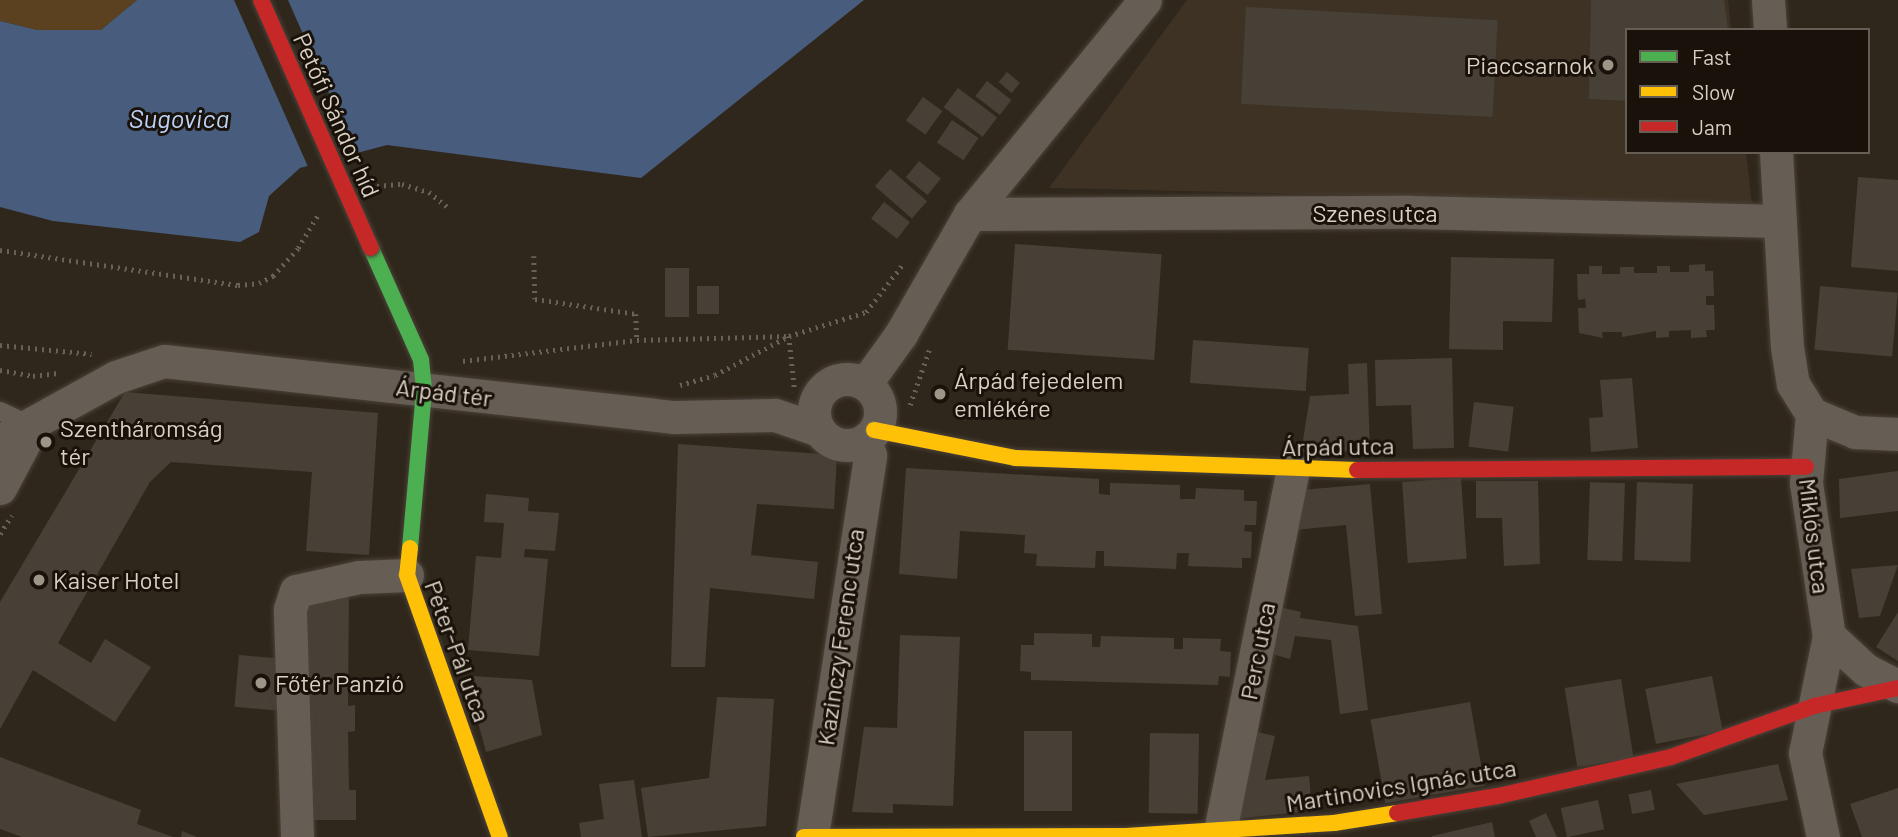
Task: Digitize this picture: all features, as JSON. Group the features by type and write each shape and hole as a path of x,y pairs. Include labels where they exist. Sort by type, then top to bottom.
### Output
{"street":[{"name":"Petőfi Sándor híd","path":"261,0 421,360 424,391"},
{"path":"835,398 879,405 870,435 840,444 835,398 928,290 970,214 1145,0"},
{"path":"1768,0 1770,28"},
{"path":"1776,154 1787,347 1793,384 1812,414 1855,432 1898,434"},
{"name":"Szenes utca","path":"970,214 1411,212 1780,220"},
{"name":"Árpád tér","path":"102,364 199,362 424,391 674,417 775,415 835,398"},
{"path":"0,441 33,426 102,364"},
{"name":"Péter-Pál utca","path":"424,391 407,575 500,837"},
{"name":"Miklós utca","path":"1812,414 1806,467 1829,636 1805,753 1823,837"},
{"path":"0,488 33,426"},
{"name":"Árpád utca","path":"870,435 1015,458 1293,470 1806,467"},
{"name":"Kazinczy Ferenc utca","path":"808,836 870,455 870,435"},
{"name":"Perc utca","path":"1220,831 1293,470"},
{"path":"297,837 290,609 296,591 359,577 407,575"},
{"path":"1829,636 1866,670 1898,687"},
{"name":"Martinovics Ignác utca","path":"808,836 1126,836 1334,823 1498,796 1671,757 1814,706 1898,687"}],"lane":[{"path":"0,411 33,426"}],"path":[{"path":"364,191 402,184 429,192 450,209"},
{"path":"0,250 238,285 259,283 273,276 298,248 312,218 330,207"},
{"path":"534,256 535,299 636,314 637,340"},
{"path":"671,387 715,375 789,335 866,312"},
{"path":"466,368 458,362 637,340 789,335"},
{"path":"0,345 37,351 62,347 102,364"},
{"path":"0,370 33,376 70,372"}],"shaded area":[{"path":"0,0 137,0 101,30 37,30 0,21"},
{"path":"1187,0 1728,0 1731,28 1625,28 1625,154 1746,154 1752,204 1049,188"}],"water":[{"name":"Sugovica","path":"137,0 864,0 641,178 387,145 300,168 269,196 259,232 240,242 53,221 0,207 0,21 37,30 101,30"}],"pier":[{"path":"234,0 288,0 357,157 309,169"}],"building":[{"name":"Piaccsarnok","path":"1591,0 1724,0 1728,28 1625,28 1625,101 1589,99"},
{"path":"1246,7 1498,20 1493,117 1241,104"},
{"path":"1007,72 1020,83 1012,93 999,82"},
{"path":"987,81 1011,100 1000,115 975,96"},
{"path":"958,88 997,117 983,137 944,107"},
{"path":"923,97 942,111 925,135 906,120"},
{"path":"952,120 979,138 963,160 937,142"},
{"path":"919,161 941,179 928,195 906,177"},
{"path":"890,169 927,201 912,219 875,186"},
{"path":"1858,177 1898,180 1898,271 1851,267"},
{"path":"884,202 910,222 897,239 871,219"},
{"path":"1015,244 1162,254 1154,360 1008,350"},
{"path":"1451,257 1554,259 1552,322 1503,321 1503,350 1449,349"},
{"path":"1705,264 1705,271 1713,271 1714,296 1706,296 1706,305 1714,305 1715,330 1706,330 1707,337 1691,338 1691,330 1669,331 1669,337 1656,338 1656,331 1622,337 1622,332 1602,332 1603,338 1579,333 1578,308 1586,308 1585,299 1578,300 1577,274 1589,274 1589,266 1602,266 1602,274 1620,274 1620,267 1634,267 1634,273 1657,273 1657,266 1670,266 1670,272 1689,272 1689,265"},
{"path":"665,268 689,268 689,317 665,317"},
{"path":"697,286 719,286 719,314 697,314"},
{"path":"1820,286 1898,293 1892,357 1814,350"},
{"path":"1193,340 1309,348 1306,391 1190,383"},
{"path":"1452,358 1454,448 1413,449 1411,405 1376,406 1375,360"},
{"path":"1367,363 1370,451 1301,453 1310,396 1349,394 1348,364"},
{"path":"1632,378 1638,448 1591,452 1589,418 1603,417 1600,380"},
{"path":"125,392 378,413 369,555 306,551 312,472 171,462 150,482 58,643 91,663 105,639 151,667 115,722 33,670 0,729 0,602"},
{"path":"1474,402 1514,407 1508,452 1469,447"},
{"path":"678,444 837,455 834,509 757,504 751,555 818,562 814,599 710,588 705,667 671,667"},
{"path":"906,468 1099,479 1099,494 1110,495 1110,483 1180,485 1180,499 1195,499 1196,488 1244,490 1244,501 1257,501 1256,525 1245,525 1244,531 1252,532 1251,558 1242,558 1242,568 1188,566 1189,553 1177,553 1176,569 1104,566 1104,551 1096,551 1095,568 1036,566 1037,554 1024,553 1025,535 960,531 957,579 899,574"},
{"path":"1898,471 1898,511 1840,518 1839,479"},
{"path":"1461,478 1467,559 1408,563 1402,482"},
{"path":"1476,481 1538,481 1540,564 1504,566 1502,518 1476,518"},
{"path":"1590,482 1625,483 1622,561 1587,560"},
{"path":"1637,482 1693,484 1690,562 1634,560"},
{"path":"1370,484 1382,614 1355,616 1346,525 1294,530 1301,490"},
{"path":"486,494 529,498 528,511 559,513 555,551 525,549 524,557 548,559 539,656 468,650 476,556 501,558 504,523 484,522"},
{"path":"1898,565 1880,616 1859,618 1851,569"},
{"path":"349,591 348,706 355,705 355,731 348,732 349,790 356,790 356,820 303,820 301,596"},
{"path":"1279,607 1301,612 1300,618 1358,626 1368,710 1340,714 1331,640 1295,636 1290,659 1268,653"},
{"path":"1898,612 1898,661 1876,647"},
{"path":"1034,633 1092,634 1092,647 1100,647 1101,636 1174,638 1174,649 1183,649 1183,638 1221,639 1220,651 1231,652 1230,677 1219,676 1218,685 1031,680 1031,672 1020,671 1021,645 1034,645"},
{"path":"900,635 960,637 953,806 893,804 893,813 852,812 864,727 897,728"},
{"name":"Főtér Panzió","path":"239,655 288,659 283,711 234,707"},
{"path":"473,676 532,680 542,735 486,752 474,707"},
{"path":"1712,676 1723,731 1656,744 1645,689"},
{"path":"1621,679 1634,758 1577,767 1565,688"},
{"path":"717,697 774,699 766,826 648,837 641,788 709,778"},
{"path":"1470,702 1485,786 1385,803 1371,720"},
{"path":"1024,731 1072,731 1072,811 1024,811"},
{"path":"1252,731 1275,736 1265,780 1309,776 1312,811 1232,819"},
{"path":"1150,733 1199,734 1198,814 1149,813"},
{"path":"0,757 141,810 137,824 173,837 22,837 0,829"},
{"path":"1778,764 1788,800 1704,815 1676,784"},
{"path":"634,780 642,837 581,837 579,823 604,819 599,784"},
{"path":"1898,788 1898,837 1862,837 1850,804"},
{"path":"1651,790 1655,810 1632,814 1628,794"},
{"path":"1598,800 1604,829 1567,837 1561,808"},
{"path":"1546,813 1557,837 1536,837 1529,821"},
{"path":"1492,822 1495,837 1432,837 1432,836"},
{"path":"182,831 197,837 181,837"}],"traffic: fast":[{"path":"371,248 421,360 424,391 410,548"}],"traffic: slow":[{"path":"874,430 1015,458 1357,470"},
{"path":"410,548 407,575 500,837"},
{"path":"804,837 1126,836 1334,823 1397,813"}],"traffic: jam":[{"path":"261,0 371,248"},
{"path":"1357,470 1806,467"},
{"path":"1397,813 1498,796 1671,757 1814,706 1898,688"}],"place":[{"name":"Piaccsarnok","path":"1608,65"},
{"name":"Árpád fejedelem emlékére","path":"940,394"},
{"name":"Szentháromság tér","path":"46,442"},
{"name":"Kaiser Hotel","path":"39,580"},
{"name":"Főtér Panzió","path":"261,683"}]}
